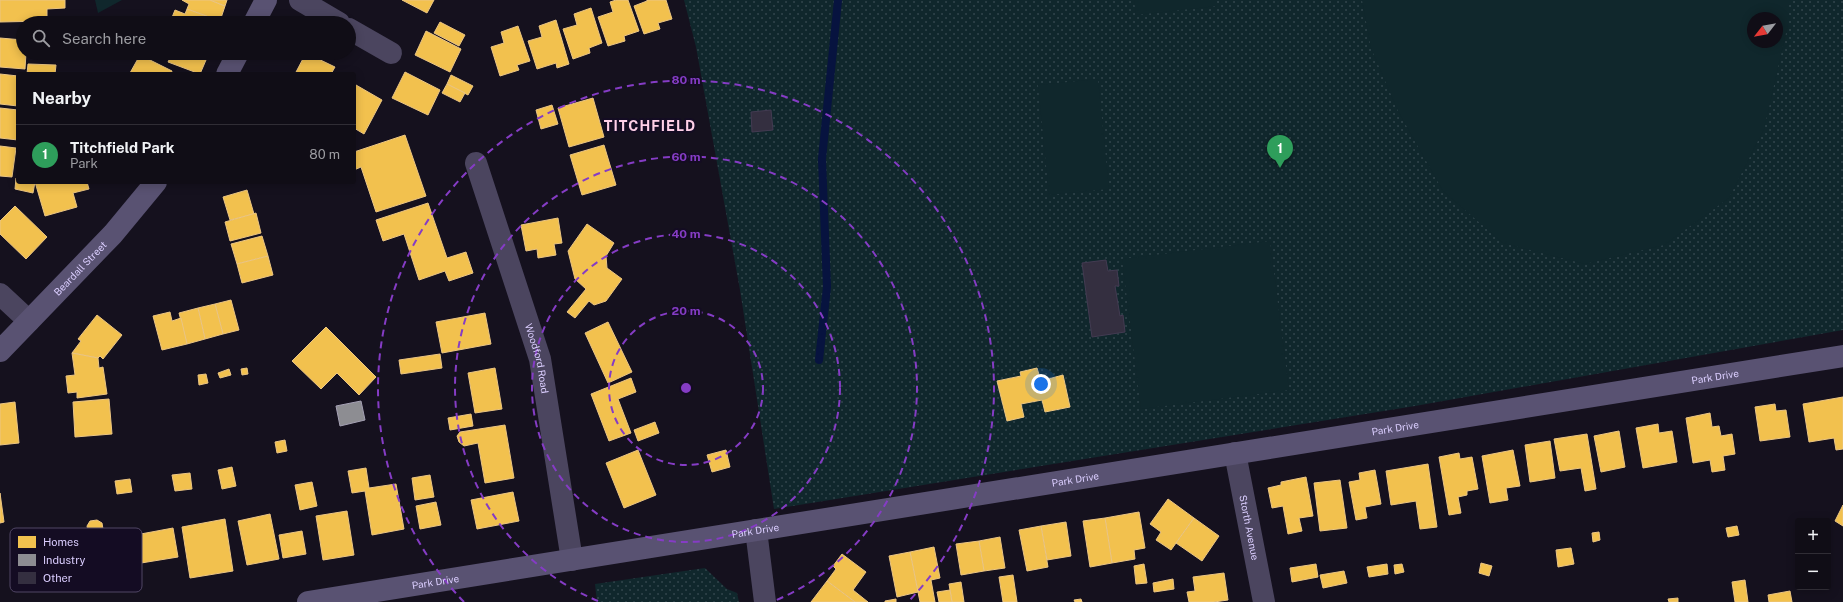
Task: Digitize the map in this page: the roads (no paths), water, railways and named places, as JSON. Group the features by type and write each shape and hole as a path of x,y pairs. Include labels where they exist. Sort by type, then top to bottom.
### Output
{"street":[{"path":"258,16 266,0"},
{"path":"300,0 327,16"},
{"path":"356,33 391,53"},
{"path":"228,72 234,60"},
{"name":"Woodford Road","path":"476,163 540,359 572,560"},
{"name":"Beardall Street","path":"0,351 113,234 154,184"},
{"path":"0,294 29,320"},
{"name":"Park Drive","path":"308,602 1843,356"},
{"name":"Storth Avenue","path":"1236,453 1264,602"},
{"path":"756,530 765,602"}],"waterway":[{"path":"819,360 827,287 822,159 838,0"}],"place":[{"name":"Titchfield Park","path":"1280,168"}],"district":[{"name":"TITCHFIELD","path":"650,126"}]}
